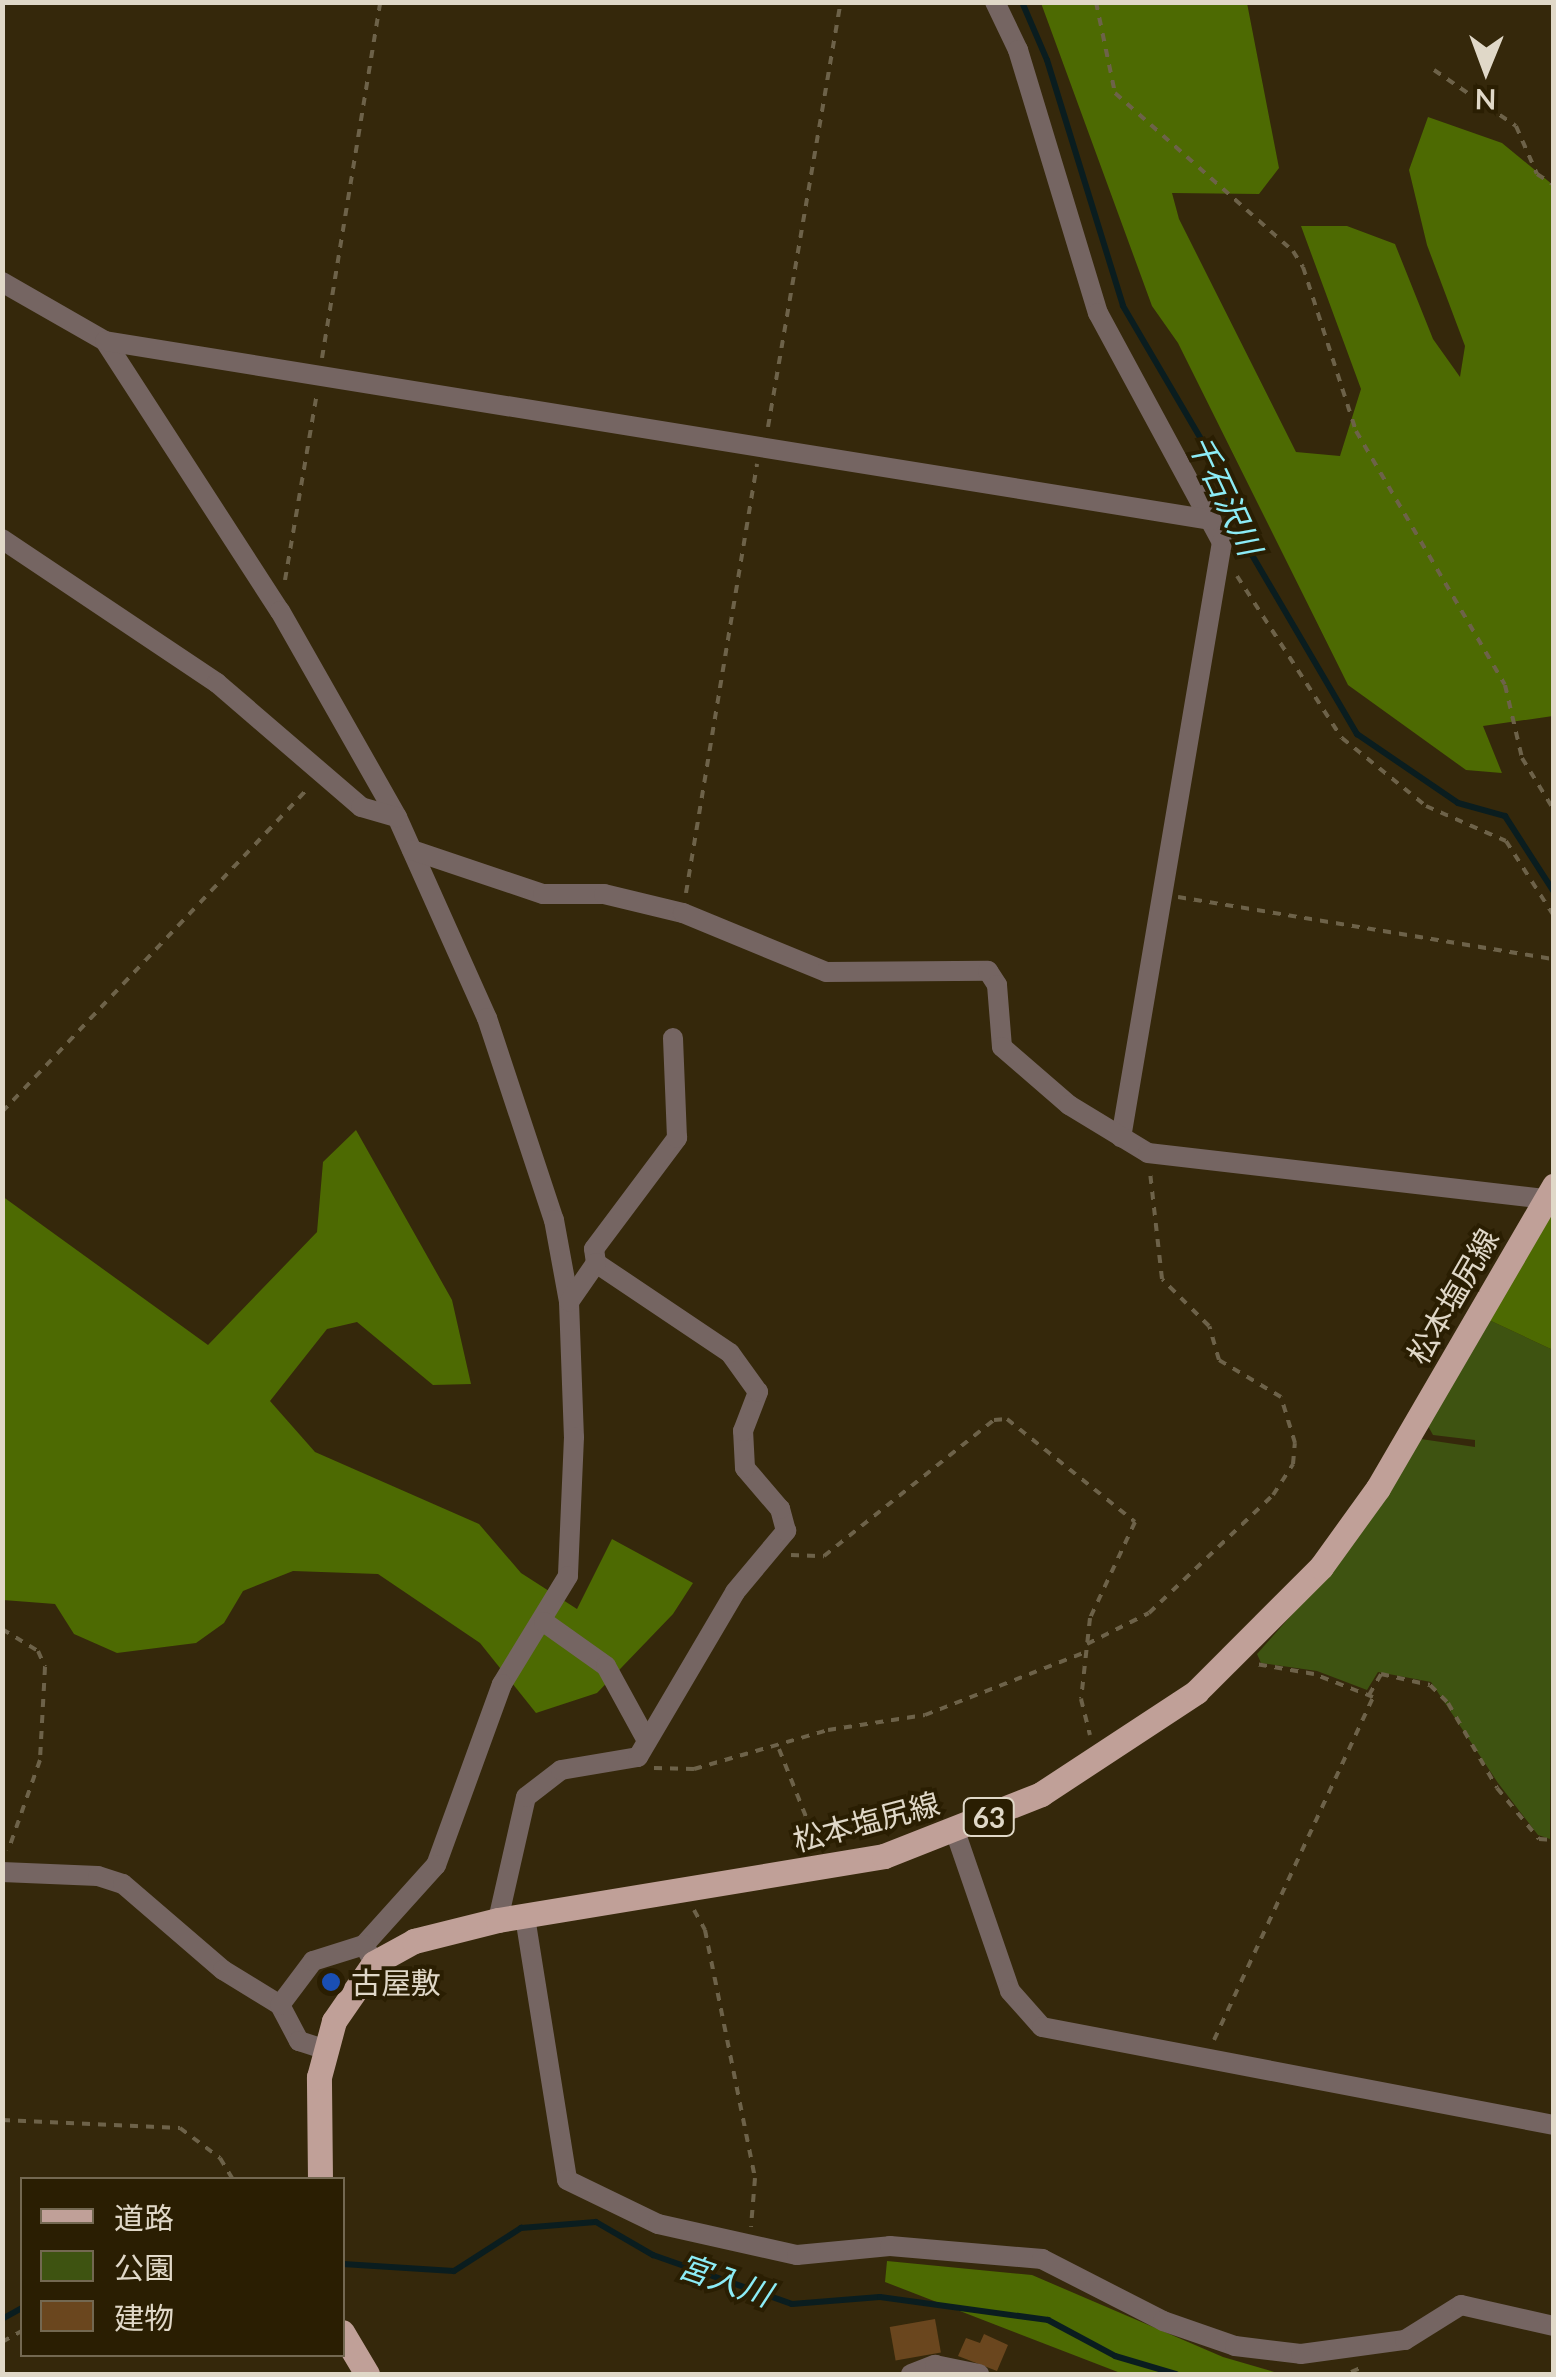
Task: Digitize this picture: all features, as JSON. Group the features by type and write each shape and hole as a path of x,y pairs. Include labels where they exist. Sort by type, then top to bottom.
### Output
{"main road":[{"name":"松本塩尻線","path":"320,2177 324,2049 369,1954 498,1920 828,1868 956,1831 1100,1759 1236,1659 1321,1567 1378,1488 1550,1192"},
{"path":"345,2337 367,2374"}],"street":[{"path":"994,2 1018,50 1098,313 1212,520 1222,563 1121,1138"},
{"path":"2,282 105,341 1212,520"},
{"path":"105,341 280,612 397,816 487,1018 554,1220 569,1302 568,1576 544,1622 502,1684 436,1865 369,1954 313,1961 280,2004"},
{"path":"2,539 217,684 319,776 361,806 397,816"},
{"path":"412,850 543,894 604,894 682,913 826,972 988,971 998,985 1002,1048 1069,1105 1148,1153 1550,1192"},
{"path":"569,1302 596,1263 594,1250 676,1138 673,1038"},
{"path":"498,1920 526,1797 561,1770 643,1749 734,1592 786,1531 780,1509 745,1468 741,1452 756,1406 753,1381 730,1353 596,1263"},
{"path":"544,1622 606,1666 643,1749"},
{"path":"956,1831 1021,2011 1042,2028 1554,2125"},
{"path":"2,1868 98,1876 123,1884 223,1970 280,2004 300,2041 324,2049"},
{"path":"525,1918 567,2180 658,2224 797,2256 890,2246 1042,2260 1163,2321 1235,2346 1301,2354 1404,2340 1461,2305 1554,2326"},
{"path":"911,2374 936,2365 978,2374"}],"path":[{"path":"280,612 380,2"},
{"path":"682,913 841,2"},
{"path":"1096,2 1116,93 1293,251 1302,267 1356,432 1505,685 1522,758 1554,810"},
{"path":"1434,70 1516,126 1536,174 1554,185"},
{"path":"1222,563 1249,586 1342,738 1426,806 1506,841 1554,916"},
{"path":"2,1112 319,776"},
{"path":"1164,895 1554,959"},
{"path":"1086,1644 1149,1613 1273,1495 1294,1464 1295,1443 1281,1396 1219,1360 1209,1326 1162,1279 1148,1153"},
{"path":"774,1546 797,1558 824,1556 994,1420 1007,1420 1133,1514 1131,1536 1090,1618 1086,1644 1082,1699 1100,1759"},
{"path":"2,1630 38,1651 45,1667 40,1760 2,1868"},
{"path":"643,1749 652,1768 674,1770 779,1749 828,1730 925,1715 1086,1652"},
{"path":"1236,1659 1314,1674 1369,1695"},
{"path":"1206,2058 1381,1674 1430,1685 1497,1788 1538,1839 1554,1840"},
{"path":"779,1749 828,1868"},
{"path":"684,1892 706,1930 756,2178 750,2247"},
{"path":"2,2120 180,2128 220,2158 231,2177"}],"green space":[{"path":"1041,3 1247,3 1279,168 1259,194 1172,193 1179,219 1296,452 1340,456 1361,389 1301,226 1347,226 1395,244 1433,339 1460,377 1465,346 1427,245 1409,170 1428,117 1502,143 1553,185 1553,716 1483,726 1502,773 1466,770 1348,685 1178,343 1152,306"},
{"path":"356,1130 452,1300 471,1384 433,1385 357,1322 327,1329 270,1401 315,1452 479,1524 521,1573 577,1609 612,1539 693,1583 673,1614 597,1693 536,1713 480,1643 378,1574 293,1571 243,1591 224,1623 196,1643 117,1653 74,1634 55,1604 3,1600 2,1196 208,1345 317,1232 323,1162"},
{"path":"1553,1208 1553,1350 1489,1320"},
{"path":"1489,1320 1553,1350 1550,1839 1538,1835 1498,1783 1431,1682 1378,1672 1367,1690 1317,1671 1261,1663 1257,1654 1336,1565 1421,1439 1475,1447 1475,1440 1433,1435 1428,1426"},
{"path":"887,2261 1032,2275 1223,2357 1281,2374 1123,2374 885,2282"}],"building":[{"path":"935,2319 941,2352 896,2360 890,2327"},
{"path":"984,2334 1008,2345 997,2371 958,2356 966,2338 980,2343"}],"waterway":[{"name":"千石沢川","path":"1022,2 1047,60 1123,306 1207,449 1252,555 1357,734 1458,803 1505,816 1554,892"},
{"name":"宮入川","path":"345,2264 454,2271 521,2228 596,2222 653,2255 792,2304 880,2297 1048,2320 1115,2356 1176,2374"},
{"name":"宮入川","path":"2,2319 20,2309"}],"place":[{"name":"古屋敷","path":"331,1982"}]}
